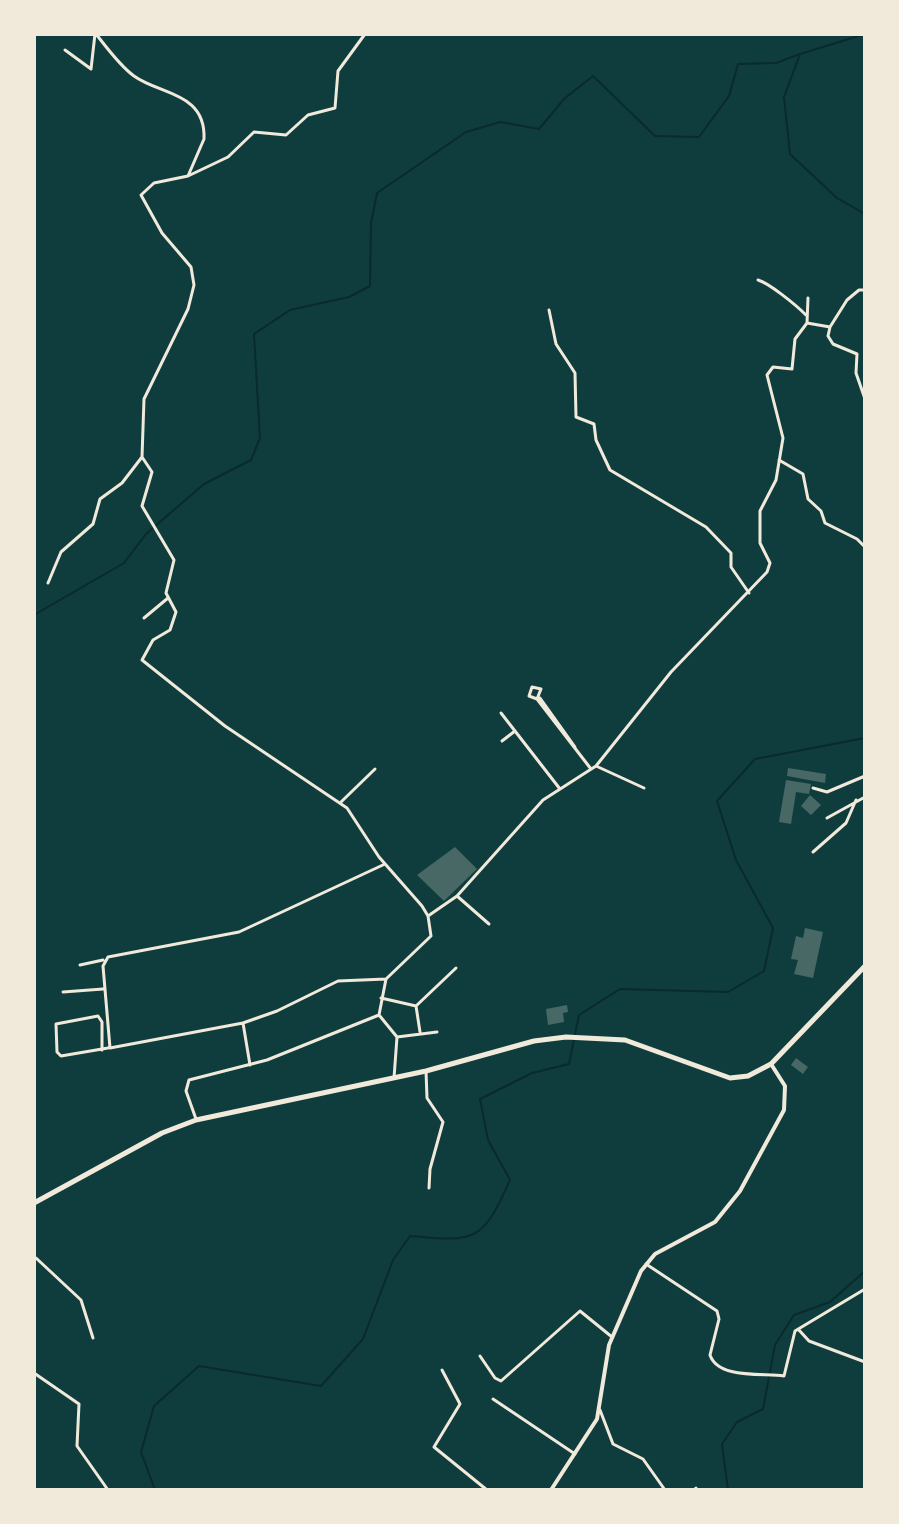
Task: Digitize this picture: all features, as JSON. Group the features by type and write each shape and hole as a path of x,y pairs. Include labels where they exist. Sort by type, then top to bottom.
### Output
{"highway":[{"path":"34,1203 123,1153 196,1120 394,1079 534,1041 566,1037 635,1042 730,1078 748,1076 771,1064 865,966"}],"street":[{"path":"65,50 91,69 95,34"},
{"path":"95,34 135,77 179,95 195,112 204,134 200,154 188,176"},
{"path":"48,583 61,552 93,524 100,499 122,483 142,457 144,399 190,305 194,285 191,267 162,233 141,195 154,183 188,176 228,157 254,132 286,135 308,115 335,108 338,71 365,34"},
{"path":"758,280 770,284 783,299 806,315"},
{"path":"865,290 859,290 847,300 830,327 828,336 833,344 857,354 856,373 865,399"},
{"path":"428,916 457,896 543,800 596,766 671,672 749,593 770,567 760,543 760,511 774,487 781,424 767,375 773,367 792,369 795,339 807,323 808,298"},
{"path":"549,310 556,344 575,373 576,417 594,424 595,438 603,448 608,467 712,531 731,553 731,567 749,593"},
{"path":"807,323 830,327"},
{"path":"142,457 151,470 142,503 175,565 167,590 176,612 172,627 146,647 144,663 225,726 341,802 385,864 407,886 428,916 430,940 386,979 381,998 379,1015 397,1037 394,1079"},
{"path":"779,460 803,474 808,499 821,511 830,527 857,539 865,547"},
{"path":"144,618 168,598"},
{"path":"538,699 591,769"},
{"path":"501,713 560,789"},
{"path":"502,741 515,731"},
{"path":"596,766 644,788"},
{"path":"341,802 375,769"},
{"path":"813,788 827,792 865,776"},
{"path":"827,818 865,797"},
{"path":"813,852 846,823 856,800"},
{"path":"80,965 149,946 239,932 385,864"},
{"path":"457,896 489,924"},
{"path":"105,960 110,1048"},
{"path":"416,1006 456,968"},
{"path":"102,1050 102,1022 98,1016 56,1024 57,1052 61,1056 102,1050 243,1023 277,1011 333,982 386,979"},
{"path":"63,992 105,988"},
{"path":"381,998 416,1006"},
{"path":"416,1006 420,1032"},
{"path":"196,1120 186,1091 187,1081 250,1065 379,1015"},
{"path":"243,1023 250,1065"},
{"path":"397,1037 437,1032"},
{"path":"551,1490 600,1410 612,1337 629,1292 646,1264 673,1243 710,1226 740,1191 787,1104 785,1086 771,1064"},
{"path":"426,1071 427,1098 443,1122 430,1169 429,1188"},
{"path":"34,1247 34,1266"},
{"path":"36,1258 77,1295 93,1338"},
{"path":"646,1264 717,1311 719,1319 710,1351 715,1365 726,1371 784,1376 788,1347 798,1329 865,1289"},
{"path":"480,1356 495,1378 501,1381 580,1311 612,1337"},
{"path":"798,1329 809,1341 865,1362"},
{"path":"442,1370 460,1404 434,1447 487,1490"},
{"path":"34,1373 79,1404 77,1446 108,1490"},
{"path":"493,1399 538,1426 575,1454"},
{"path":"600,1410 613,1444 643,1459 665,1490"}],"building":[{"path":"788,768 826,774 825,783 787,776"},
{"path":"786,780 811,784 809,794 796,792 791,824 779,822"},
{"path":"810,795 821,805 811,815 801,806"},
{"path":"455,847 477,869 444,901 417,875"},
{"path":"805,928 823,932 813,978 794,974 798,960 791,959 796,936 803,938"},
{"path":"567,1005 568,1012 563,1013 564,1022 548,1025 546,1009"},
{"path":"796,1058 808,1067 803,1074 791,1065"}],"waterway":[{"path":"865,34 800,54 784,97 790,154 837,198 865,214"},
{"path":"34,615 124,563 146,534 204,484 251,460 260,438 254,334 290,310 349,297 370,286 371,223 377,193 466,132 500,122 539,129 564,99 593,76 655,136 699,137 729,96 738,64 776,63 800,54"},
{"path":"155,1490 141,1452 154,1406 199,1366 321,1386 363,1339 393,1260 410,1236 464,1237 484,1227 510,1180 488,1140 480,1099 532,1073 569,1064 579,1015 620,989 728,992 764,971 773,928 736,860 717,801 755,759 865,738"},
{"path":"728,1490 722,1444 737,1422 763,1409 775,1345 794,1315 830,1302 865,1271"}]}
